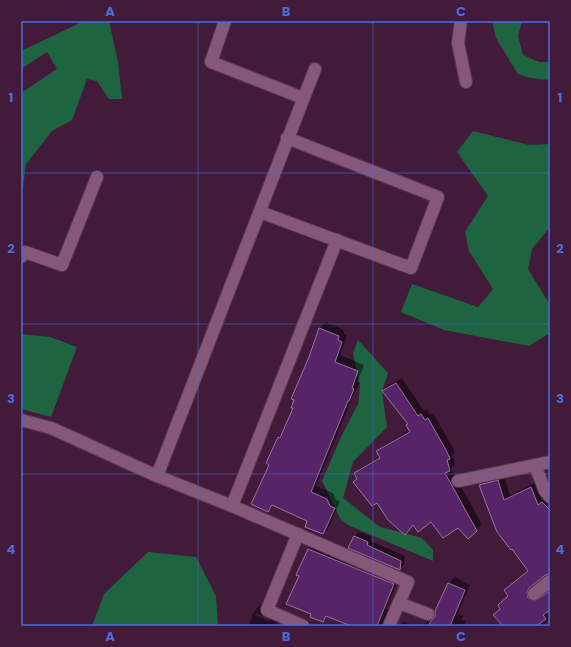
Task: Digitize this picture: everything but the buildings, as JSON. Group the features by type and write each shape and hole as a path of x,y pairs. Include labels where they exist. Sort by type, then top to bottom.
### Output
{"street":[{"path":"225,21 211,62 303,98"},
{"path":"461,21 458,43 466,82"},
{"path":"157,476 315,69"},
{"path":"260,212 411,268 438,197 287,138"},
{"path":"21,257 24,252 62,265 97,177"},
{"path":"232,506 337,240"},
{"path":"21,420 51,428 157,476 232,506 408,582 389,626"},
{"path":"458,481 550,462"},
{"path":"535,465 544,491 550,497"},
{"path":"298,534 267,610 300,626"},
{"path":"534,594 550,581"},
{"path":"399,603 428,614"}],"green space":[{"path":"84,21 109,21 118,62 122,99 109,99 97,81 87,79 72,120 52,131 26,164 21,203 21,93 57,69 47,52 21,69 21,51"},
{"path":"492,21 522,21 518,36 523,55 539,62 550,62 550,80 530,78 518,74 496,38"},
{"path":"473,131 529,145 550,144 550,227 532,249 528,269 550,305 550,333 529,346 444,330 401,312 412,284 478,307 493,289 469,251 465,232 488,196 457,152"},
{"path":"21,334 50,337 77,347 51,417 21,409"},
{"path":"358,340 388,373 382,391 387,427 353,462 343,498 380,527 422,538 433,550 433,561 350,526 341,520 322,481 341,437 358,404 360,387 353,353"},
{"path":"148,552 196,557 216,596 218,626 92,626 104,594"}]}
